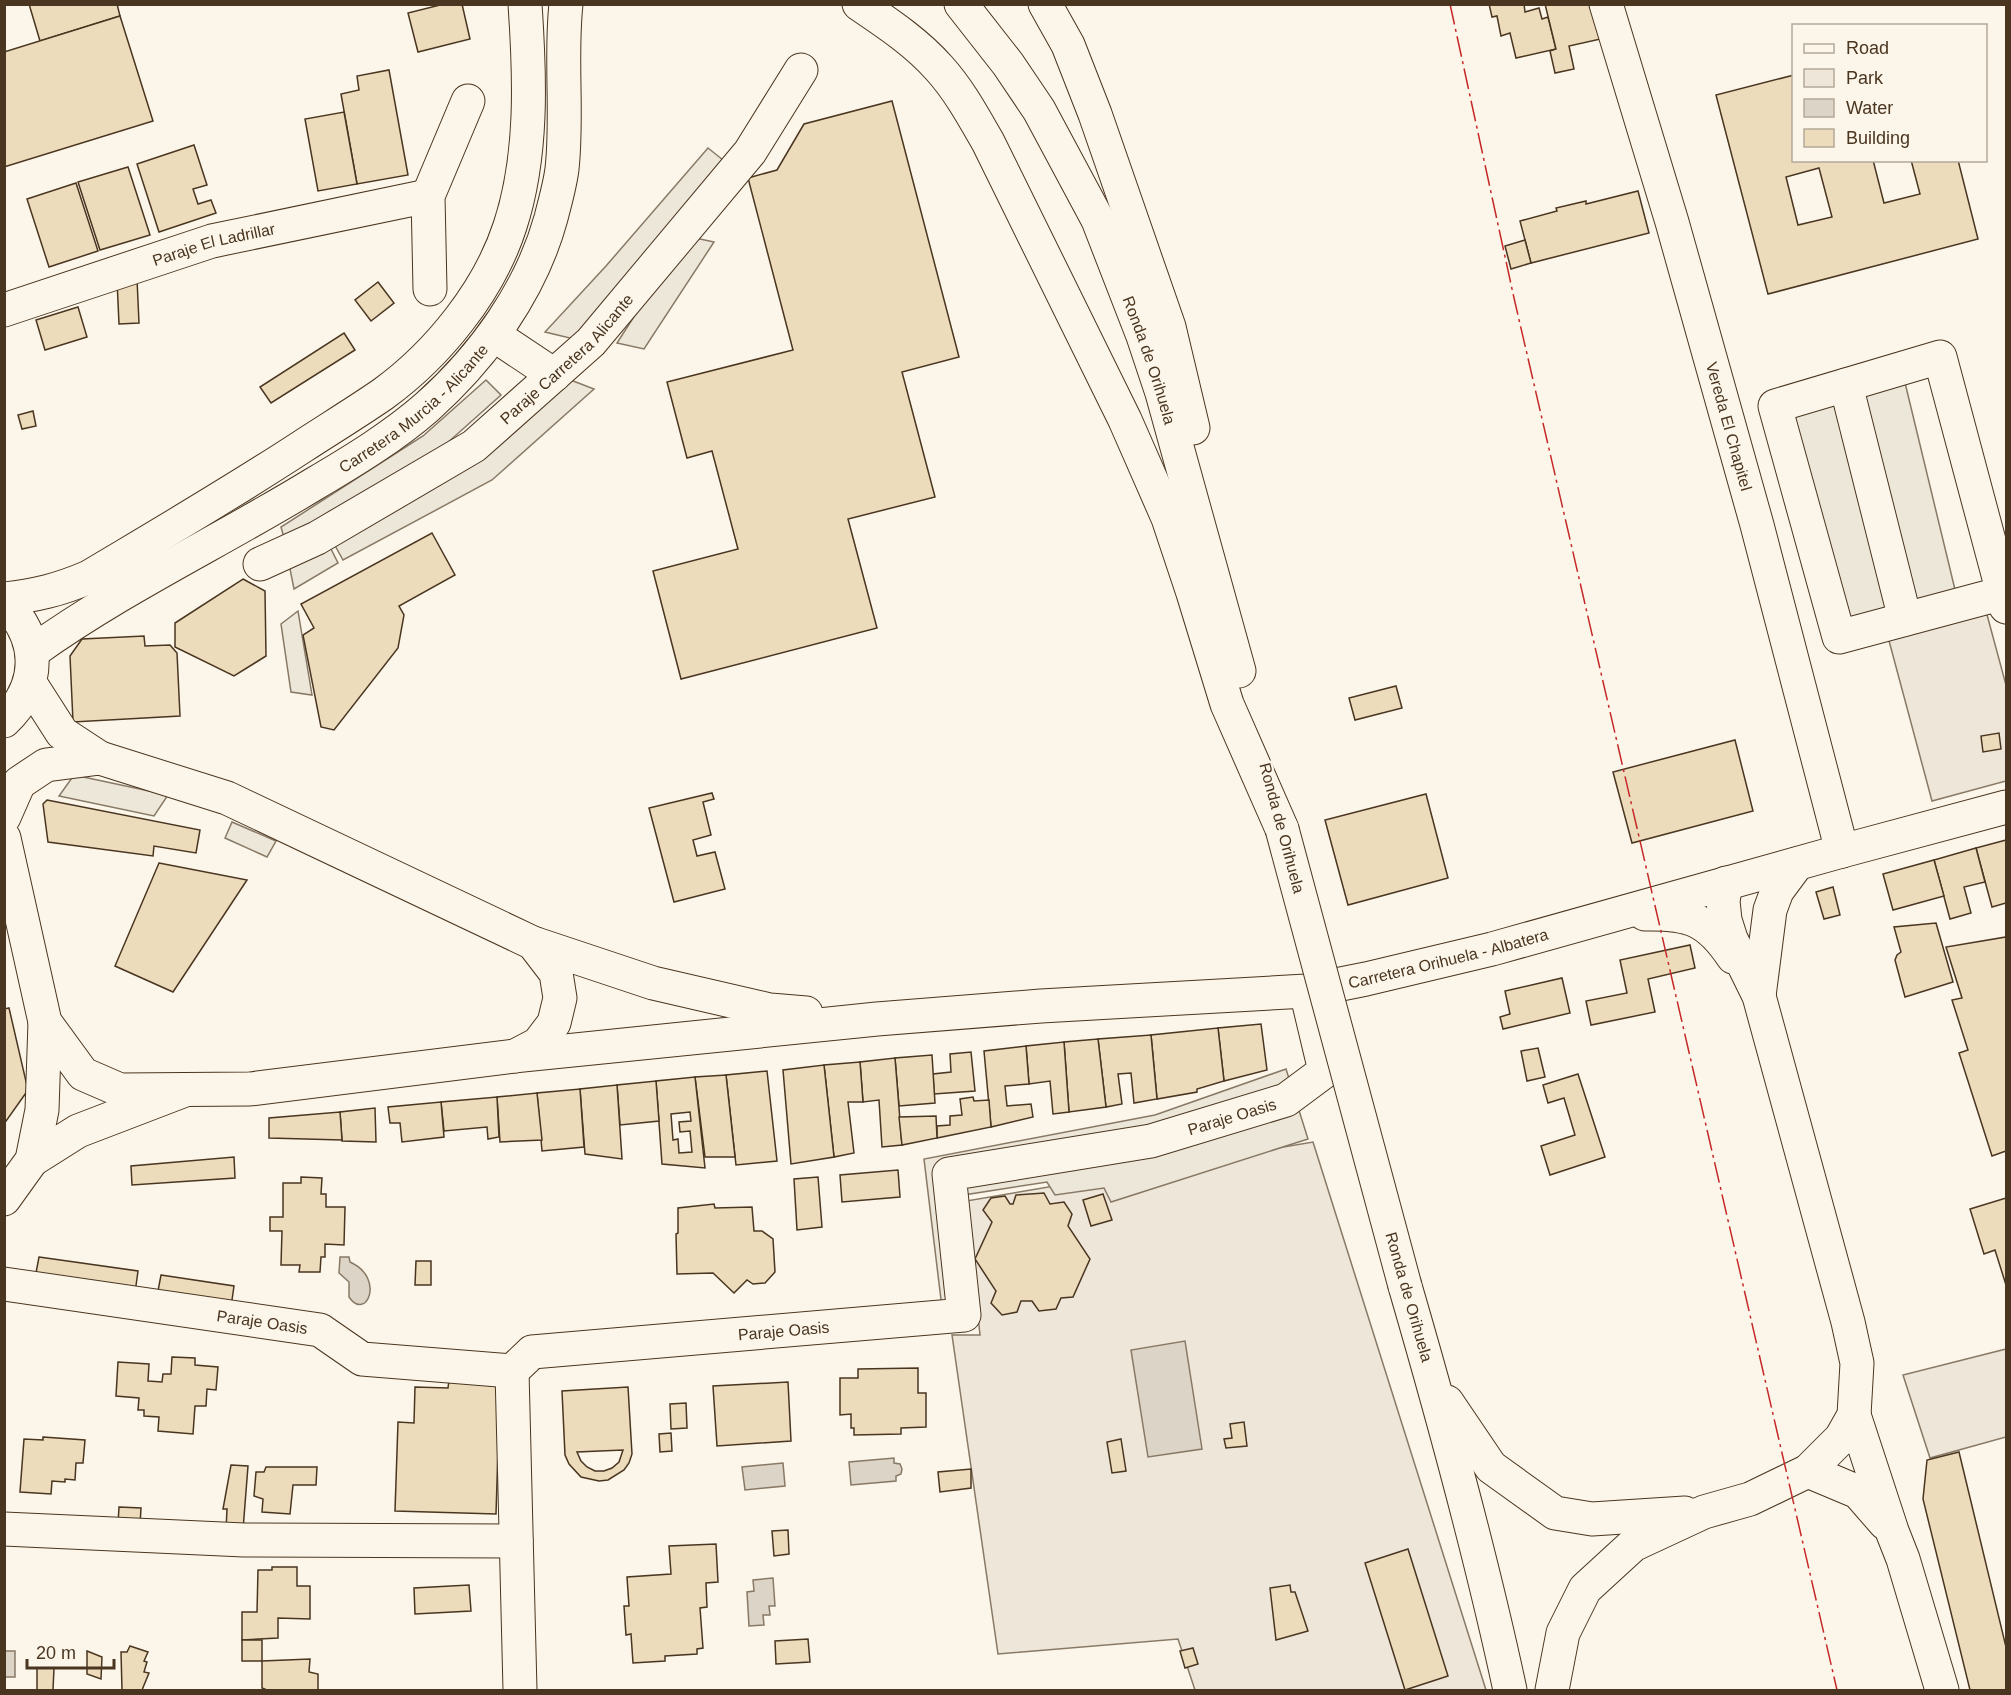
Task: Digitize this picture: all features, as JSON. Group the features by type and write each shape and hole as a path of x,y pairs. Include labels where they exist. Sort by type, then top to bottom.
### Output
{"main road":[{"name":"Carretera Murcia - Alicante","path":"4,600 63,588 89,577 275,465 383,393 416,367 444,338 470,305 493,266 512,217 525,152 528,103 525,4"},
{"name":"Carretera Murcia - Alicante","path":"31,668 107,602 261,516 367,450 426,408 456,380 494,335 517,298 537,258 550,219 559,180 564,131 566,4"},
{"path":"859,4 918,46 940,68 988,141 1125,420 1168,518 1227,704 1282,829"},
{"name":"Ronda de Orihuela","path":"961,4 1008,64 1039,110 1098,219 1136,317 1162,393 1405,1286 1433,1381 1496,1626 1510,1690"},
{"path":"1044,4 1068,45"},
{"path":"1054,4 1170,327 1202,465 1214,578"},
{"name":"Vereda El Chapitel","path":"1606,4 1672,222 1741,469 1842,851"},
{"name":"Paraje Carretera Alicante","path":"260,564 317,538 474,446 591,342 750,152 801,70"},
{"path":"430,289 428,196 468,101"},
{"name":"Paraje El Ladrillar","path":"4,310 212,241 428,196"},
{"path":"494,335 554,375"},
{"path":"1940,357 2005,600 1905,619 1839,638 1775,406 1940,357"},
{"path":"1846,385 1905,619"},
{"path":"4,600 17,614 27,632 31,668 62,733 100,758 227,798 533,943 653,983 770,1010 877,1019"},
{"path":"4,721 17,709 31,668"},
{"path":"4,817 19,783 46,765 100,758"},
{"name":"Carretera Orihuela - Albatera","path":"877,1019 1041,1006 1306,991 1480,952 2007,807"},
{"path":"4,838 45,1022 42,1110 32,1160"},
{"path":"1759,996 1770,910 1778,891 1797,864"},
{"path":"1726,883 1742,900 1757,932 1759,996 1848,1322 1857,1364 1854,1416 1903,1559 1942,1690"},
{"path":"1618,915 1676,915 1710,928 1723,942 1759,996"},
{"path":"516,1056 538,1044 554,1023 560,998 556,973 533,943"},
{"name":"Paraje Oasis","path":"4,1284 320,1330 362,1359 512,1371 532,1352 964,1315 949,1174 1151,1141 1286,1100 1325,1071 1306,991"},
{"path":"45,1022 82,1074 120,1090 186,1090 250,1089 516,1056 877,1019"},
{"path":"4,1199 32,1160 78,1131 186,1090"},
{"path":"512,1371 520,1690"},
{"path":"1433,1381 1491,1467 1555,1513 1592,1520 1704,1512"},
{"path":"1552,1690 1563,1633 1585,1589 1633,1545 1704,1512 1750,1499 1808,1471 1841,1438 1854,1416"},
{"path":"1808,1471 1858,1492 1892,1531"},
{"path":"4,1529 244,1540 516,1541"}],"green space":[{"path":"1986,611 2006,685 2006,781 1932,801 1888,637"},
{"path":"1313,1142 1486,1690 1195,1690 1178,1639 998,1654 952,1335 980,1335 966,1201"},
{"path":"2006,1349 2006,1437 1930,1458 1903,1375"}],"shaded area":[{"path":"708,148 728,164 574,339 545,332 606,266"},
{"path":"686,236 714,242 644,349 617,343"},
{"path":"1900,362 1958,602 1838,631 1779,391"},
{"path":"568,379 594,389 492,480 343,560 332,540"},
{"path":"486,380 501,395 436,453 287,548 281,527 423,436"},
{"path":"328,543 338,563 294,589 289,564"},
{"path":"298,611 312,695 291,692 281,624"},
{"path":"74,775 168,795 154,816 59,796"},
{"path":"232,822 276,841 267,857 225,838"},
{"path":"1286,1069 1308,1139 1111,1202 1104,1188 1055,1195 1047,1182 964,1195 974,1304 942,1308 924,1159 1155,1115"}],"water":[{"path":"340,1257 349,1257 350,1262 361,1269 367,1278 370,1287 369,1295 361,1304 355,1303 349,1297 349,1282 339,1273"},
{"path":"1185,1341 1202,1449 1148,1457 1131,1350"},
{"path":"894,1458 894,1463 900,1464 902,1469 901,1474 896,1476 896,1481 851,1485 849,1462"},
{"path":"783,1463 785,1486 745,1490 742,1467"},
{"path":"773,1578 775,1606 769,1606 770,1615 763,1615 764,1625 749,1626 747,1592 754,1591 753,1580"},
{"path":"5,1651 15,1651 15,1677 5,1677"}],"building":[{"path":"29,4 117,4 120,16 40,41"},
{"path":"444,4 462,4 470,39 418,52 408,13"},
{"path":"1489,4 1524,4 1525,12 1539,8 1542,19 1548,17 1556,49 1516,58 1510,33 1501,36 1497,16 1492,17"},
{"path":"1545,4 1597,4 1605,38 1569,46 1574,69 1555,73 1550,51 1556,49"},
{"path":"120,16 153,121 4,167 4,52"},
{"path":"389,70 408,175 357,184 341,94 359,90 357,76"},
{"path":"1792,76 1792,162 1874,162 1884,203 1920,194 1912,162 1959,162 1978,239 1768,294 1716,95","holes":["1819,168 1832,217 1798,225 1786,177"]},
{"path":"892,101 959,357 902,372 935,497 848,519 877,628 681,679 653,571 738,549 712,451 687,458 667,382 793,350 748,178 777,170 804,124"},
{"path":"344,112 357,184 318,191 305,119"},
{"path":"194,145 207,185 193,189 198,204 211,200 216,213 159,232 137,164"},
{"path":"128,167 150,235 100,250 78,182"},
{"path":"76,183 98,251 49,267 27,199"},
{"path":"1638,191 1649,233 1531,263 1520,221 1557,211 1556,208 1586,201 1586,204"},
{"path":"1525,240 1531,263 1511,269 1505,246"},
{"path":"137,279 139,323 119,324 117,280"},
{"path":"378,282 394,303 371,321 355,300"},
{"path":"78,307 87,337 45,350 36,320"},
{"path":"344,333 355,350 271,403 260,387"},
{"path":"33,411 36,426 22,429 18,415"},
{"path":"432,533 455,575 399,606 404,615 398,648 334,730 321,727 303,635 314,628 301,604"},
{"path":"243,579 265,591 266,656 234,676 175,647 175,623"},
{"path":"144,636 145,646 170,645 177,653 180,716 73,722 70,656 82,639"},
{"path":"1396,686 1402,708 1355,720 1349,698"},
{"path":"1999,733 2001,749 1983,752 1981,736"},
{"path":"1735,740 1753,811 1632,843 1613,772"},
{"path":"712,793 714,799 703,802 711,835 693,840 697,856 715,852 725,889 674,902 649,808"},
{"path":"1426,794 1448,878 1348,905 1325,820"},
{"path":"47,800 200,830 196,853 154,846 153,856 48,842 43,804"},
{"path":"2006,840 2006,903 1992,907 1976,848"},
{"path":"1976,848 1985,882 1964,887 1971,913 1950,919 1934,860"},
{"path":"1934,860 1944,896 1893,910 1883,874"},
{"path":"159,863 247,880 173,992 115,966"},
{"path":"1833,887 1840,915 1824,919 1816,892"},
{"path":"1936,923 1953,982 1905,997 1895,960 1901,952 1894,927"},
{"path":"2006,937 2006,1151 1992,1156 1959,1053 1968,1050 1952,1000 1962,998 1946,947"},
{"path":"1690,945 1695,968 1648,979 1655,1012 1591,1025 1586,1001 1627,993 1620,960"},
{"path":"1562,978 1570,1013 1503,1029 1500,1017 1510,1014 1505,991"},
{"path":"9,1008 28,1090 4,1124 4,1009"},
{"path":"1261,1024 1267,1070 1224,1081 1218,1028"},
{"path":"1218,1028 1224,1081 1197,1089 1197,1092 1157,1099 1151,1035"},
{"path":"1151,1035 1157,1099 1134,1103 1131,1073 1118,1074 1122,1104 1106,1107 1098,1039"},
{"path":"1098,1039 1106,1107 1069,1112 1064,1042"},
{"path":"1064,1042 1069,1112 1053,1114 1050,1081 1029,1084 1026,1046"},
{"path":"1026,1046 1029,1084 1005,1086 1007,1106 1031,1104 1033,1117 991,1127 984,1051"},
{"path":"1538,1048 1545,1077 1527,1081 1521,1051"},
{"path":"971,1052 975,1091 934,1094 933,1074 951,1072 950,1054"},
{"path":"932,1055 935,1103 899,1106 895,1058"},
{"path":"895,1058 902,1145 882,1147 879,1100 863,1102 860,1062"},
{"path":"860,1062 863,1102 848,1102 854,1153 834,1157 824,1065"},
{"path":"824,1065 834,1157 791,1164 783,1070"},
{"path":"767,1071 777,1161 736,1165 726,1075"},
{"path":"1578,1074 1605,1157 1550,1175 1541,1146 1575,1135 1564,1098 1548,1103 1543,1085"},
{"path":"726,1075 735,1157 705,1157 695,1077"},
{"path":"695,1077 705,1168 662,1164 656,1081","holes":["690,1112 691,1121 679,1122 680,1132 690,1131 692,1152 679,1153 678,1139 673,1140 671,1114"]},
{"path":"656,1081 659,1121 620,1125 617,1085"},
{"path":"617,1085 622,1159 585,1154 580,1089"},
{"path":"580,1089 584,1147 542,1151 537,1093"},
{"path":"537,1093 542,1140 500,1142 497,1097"},
{"path":"497,1097 499,1137 488,1139 487,1127 444,1131 441,1102"},
{"path":"973,1097 974,1101 989,1100 991,1127 937,1138 937,1126 950,1125 950,1116 962,1115 960,1099"},
{"path":"441,1102 444,1137 402,1142 400,1123 390,1123 388,1107"},
{"path":"375,1108 376,1142 342,1141 340,1112"},
{"path":"340,1112 342,1140 269,1138 269,1118"},
{"path":"936,1116 937,1138 902,1145 899,1117"},
{"path":"234,1157 235,1178 132,1185 131,1166"},
{"path":"898,1170 900,1197 842,1202 840,1175"},
{"path":"301,1177 322,1178 321,1194 326,1194 326,1207 345,1207 344,1245 325,1244 325,1257 321,1257 320,1272 299,1272 300,1265 281,1265 282,1231 270,1231 270,1217 283,1217 283,1183 301,1183"},
{"path":"818,1177 822,1227 797,1230 794,1179"},
{"path":"1044,1193 1050,1204 1064,1202 1072,1214 1068,1226 1090,1259 1073,1297 1061,1298 1056,1309 1039,1311 1032,1301 1021,1301 1017,1312 1002,1315 991,1303 996,1291 975,1259 992,1222 983,1210 991,1198 1005,1196 1010,1204 1013,1204 1016,1195"},
{"path":"1103,1194 1112,1220 1091,1226 1083,1200"},
{"path":"2006,1198 2006,1285 1995,1250 1984,1254 1970,1209"},
{"path":"714,1204 715,1208 752,1207 754,1231 762,1231 773,1239 775,1272 765,1283 753,1284 747,1280 734,1293 713,1273 677,1274 678,1208"},
{"path":"39,1257 138,1271 135,1293 35,1278"},
{"path":"416,1261 431,1261 431,1285 415,1285"},
{"path":"161,1275 234,1286 231,1307 157,1296"},
{"path":"172,1357 195,1358 195,1365 218,1367 216,1390 207,1389 206,1406 195,1406 193,1434 158,1431 159,1417 144,1416 144,1410 138,1410 139,1398 116,1396 118,1362 149,1364 148,1381 162,1382 163,1374 171,1374"},
{"path":"918,1368 918,1393 926,1393 926,1427 901,1428 901,1434 854,1435 854,1428 851,1428 851,1414 840,1415 840,1378 858,1378 858,1369"},
{"path":"449,1380 500,1386 496,1514 395,1511 398,1422 414,1423 415,1387 448,1388"},
{"path":"788,1382 791,1441 717,1446 713,1386"},
{"path":"628,1387 632,1454 624,1470 608,1480 599,1481 581,1477 569,1464 565,1455 562,1391","holes":["623,1450 619,1462 612,1468 595,1471 581,1461 577,1452"]},
{"path":"686,1403 687,1428 671,1429 670,1404"},
{"path":"1244,1422 1247,1446 1226,1448 1224,1439 1232,1438 1230,1424"},
{"path":"671,1433 672,1451 660,1452 659,1434"},
{"path":"43,1437 85,1440 83,1463 76,1463 75,1480 52,1481 51,1494 20,1492 24,1439 43,1440"},
{"path":"1121,1439 1126,1471 1112,1473 1107,1442"},
{"path":"1959,1452 2006,1647 2006,1690 1970,1690 1923,1499 1927,1460"},
{"path":"231,1465 248,1466 243,1530 226,1530 227,1509 223,1509"},
{"path":"266,1467 317,1467 316,1485 293,1485 290,1514 262,1512 263,1499 254,1496 256,1472 264,1472"},
{"path":"971,1469 971,1488 940,1492 938,1472"},
{"path":"119,1507 141,1508 140,1525 118,1524"},
{"path":"788,1530 789,1554 774,1556 772,1531"},
{"path":"716,1544 718,1582 706,1583 707,1607 700,1608 703,1648 697,1649 697,1654 665,1656 665,1661 633,1663 631,1634 626,1635 624,1606 629,1606 627,1577 671,1574 669,1546"},
{"path":"1408,1549 1448,1676 1405,1690 1365,1563"},
{"path":"272,1567 297,1567 297,1586 310,1586 310,1619 278,1618 278,1638 242,1640 242,1612 257,1612 258,1570 272,1570"},
{"path":"469,1585 471,1611 415,1614 414,1588"},
{"path":"1290,1585 1291,1592 1295,1592 1308,1631 1276,1640 1270,1588"},
{"path":"808,1639 810,1662 776,1664 775,1641"},
{"path":"242,1640 262,1640 262,1661 242,1661"},
{"path":"130,1646 148,1652 144,1661 147,1662 144,1672 149,1673 142,1690 122,1690 121,1652 127,1652"},
{"path":"1193,1648 1198,1664 1185,1668 1180,1651"},
{"path":"87,1651 102,1657 101,1679 87,1674"},
{"path":"310,1659 309,1672 318,1674 318,1690 267,1690 262,1688 262,1661"},
{"path":"37,1668 54,1668 53,1690 37,1690"}],"power":[{"path":"1450,4 1514,298 1837,1690"}]}
